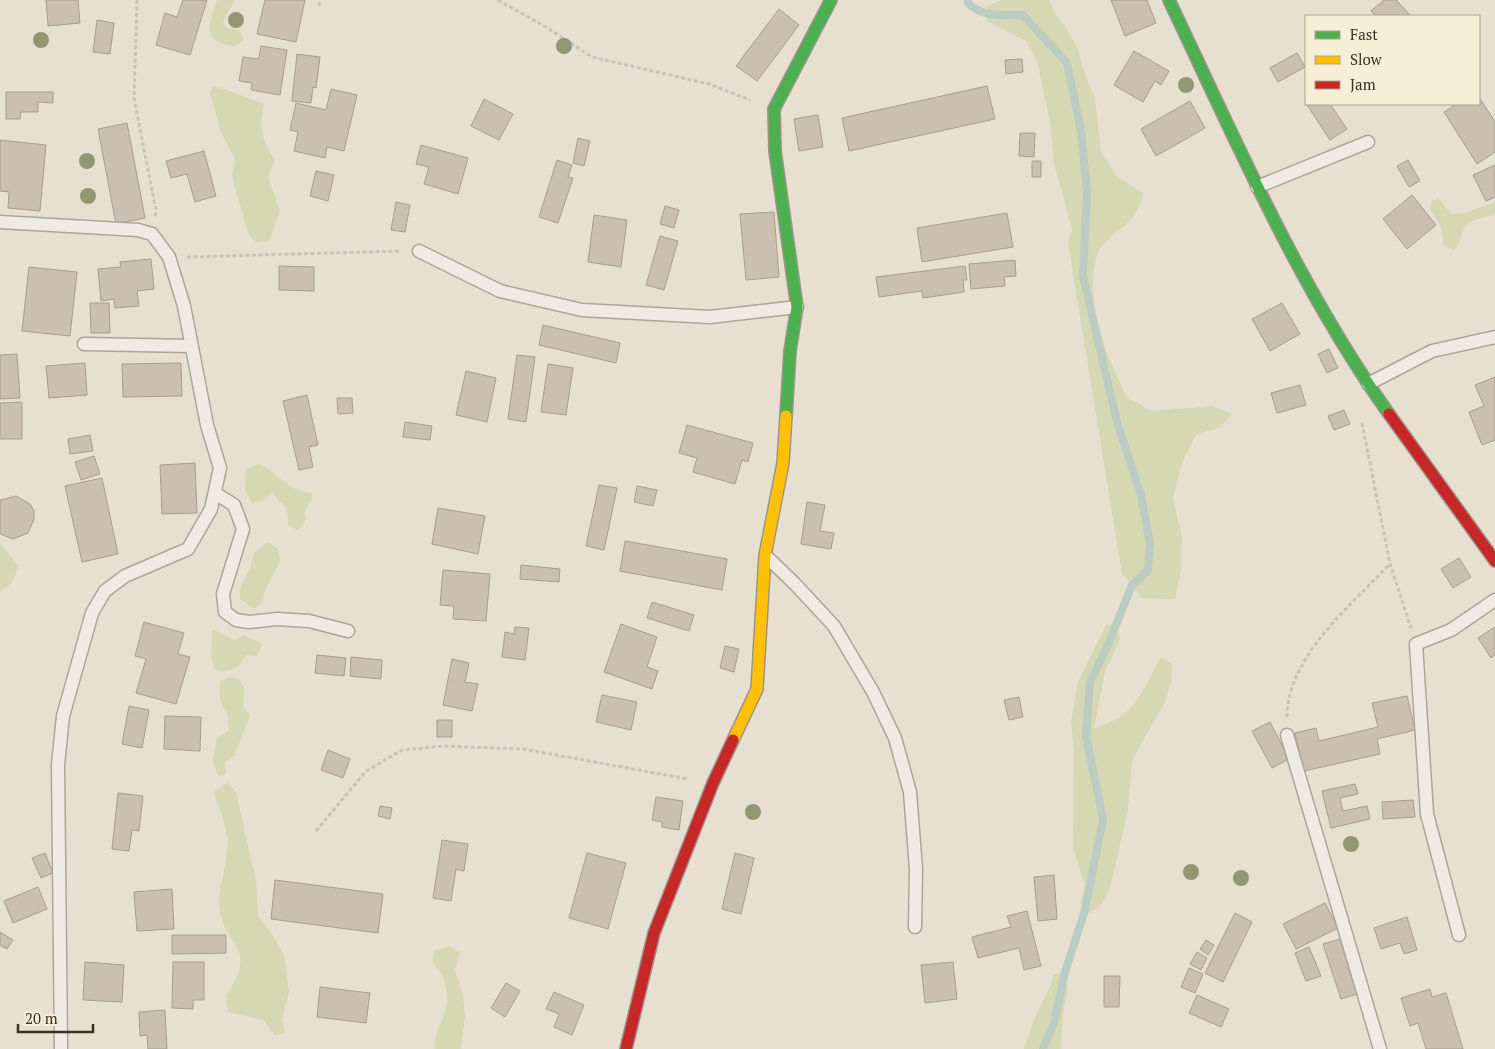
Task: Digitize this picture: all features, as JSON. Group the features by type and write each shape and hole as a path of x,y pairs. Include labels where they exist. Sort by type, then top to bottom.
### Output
{"street":[{"path":"626,1049 654,933 713,783 757,690 765,555 782,463 790,351 798,307 782,210 775,151 774,109 831,0"},
{"path":"1169,0 1287,247 1368,384 1495,561"}],"lane":[{"path":"1257,187 1368,142"},
{"path":"0,222 138,230 152,234 169,257 184,306 207,426 220,468 211,509 188,549 125,576 105,591 92,613 63,716 58,765 61,1049"},
{"path":"419,251 500,291 582,310 710,317 798,307"},
{"path":"1368,384 1432,351 1495,337"},
{"path":"84,344 191,346"},
{"path":"215,493 234,505 243,529 223,594 225,612 236,620 249,622 277,619 309,621 348,631"},
{"path":"765,555 834,626 873,692 895,738 910,792 916,869 915,927"},
{"path":"1459,935 1427,814 1416,644 1451,630 1495,600"},
{"path":"1286,735 1380,1049"}],"path":[{"path":"137,0 134,98 156,211 152,234"},
{"path":"319,6 320,0"},
{"path":"498,0 546,27 592,57 708,84 774,109"},
{"path":"169,257 317,255 419,251"},
{"path":"1360,414 1390,564 1416,644"},
{"path":"1286,735 1287,704 1299,673 1319,638 1390,564"},
{"path":"316,831 365,772 402,750 444,746 523,749 713,783"}],"green space":[{"path":"217,0 235,0 223,21 226,28 239,30 244,40 235,46 224,44 212,37 210,24"},
{"path":"1002,0 1050,0 1053,11 1065,26 1078,49 1086,77 1095,98 1101,151 1117,177 1143,193 1137,211 1132,218 1102,246 1093,274 1095,310 1099,329 1126,397 1151,411 1213,406 1232,414 1220,427 1196,435 1182,463 1173,498 1182,538 1181,570 1175,599 1142,598 1122,574 1068,243 1072,229 1054,164 1050,122 1037,61 1026,41 987,21 987,6"},
{"path":"213,86 264,103 262,133 275,160 268,177 280,211 269,241 255,242 248,233 232,176 235,159 221,132 210,93"},
{"path":"1438,198 1451,214 1464,213 1495,202 1495,215 1467,224 1454,250 1444,246 1441,227 1430,208 1432,201"},
{"path":"259,464 290,486 312,493 312,499 305,510 306,520 298,530 288,525 287,509 272,493 265,500 252,503 245,490 246,469"},
{"path":"267,542 278,549 280,561 265,590 262,603 254,609 240,599 241,585 250,569 254,553"},
{"path":"0,544 19,566 11,584 0,592"},
{"path":"1116,623 1120,639 1105,671 1094,728 1120,717 1129,710 1142,692 1161,657 1172,664 1171,681 1165,702 1132,760 1128,809 1107,896 1099,907 1089,913 1080,904 1085,885 1073,849 1074,750 1071,722 1078,682 1106,625"},
{"path":"212,629 234,640 244,635 263,644 256,656 246,655 240,664 233,669 225,671 215,670 211,657"},
{"path":"229,677 237,678 244,686 243,706 250,715 235,755 225,762 226,774 218,776 213,761 217,738 229,730 227,712 221,702 220,681"},
{"path":"228,782 236,792 257,886 258,916 274,937 284,955 289,992 282,1019 285,1033 274,1035 264,1020 228,1012 226,995 236,979 240,966 240,955 221,917 219,895 228,845 225,825 214,792"},
{"path":"450,946 460,953 455,971 463,996 465,1016 461,1049 435,1049 435,1038 445,1012 447,996 441,972 433,964 434,951"},
{"path":"1061,973 1068,988 1063,1013 1061,1049 1024,1049 1034,1019 1050,987 1054,974"}],"building":[{"path":"46,0 78,0 80,23 48,26"},
{"path":"183,0 207,0 190,55 156,45 165,13 177,17"},
{"path":"265,0 305,0 296,42 257,34"},
{"path":"1111,0 1147,0 1156,23 1125,36"},
{"path":"1384,0 1396,0 1410,15 1375,15 1371,11"},
{"path":"779,9 799,25 757,81 736,66"},
{"path":"97,20 114,23 110,54 93,52"},
{"path":"261,46 287,50 280,95 251,90 252,83 239,81 243,57 259,59"},
{"path":"1134,51 1169,71 1161,85 1155,81 1143,102 1114,85"},
{"path":"1297,53 1305,67 1278,82 1270,68"},
{"path":"297,54 320,57 316,88 313,87 311,103 292,101"},
{"path":"1022,59 1023,72 1006,74 1005,60"},
{"path":"987,86 995,119 849,151 842,118"},
{"path":"331,89 357,95 344,151 327,147 325,158 294,151 298,132 290,130 296,103 326,110"},
{"path":"6,92 53,92 53,103 38,102 38,112 21,112 20,119 6,119"},
{"path":"484,99 513,114 499,140 471,126"},
{"path":"1480,99 1495,122 1495,152 1477,164 1444,112 1455,105 1480,105"},
{"path":"1190,101 1205,128 1156,156 1141,129"},
{"path":"1307,105 1331,105 1347,129 1330,140"},
{"path":"818,115 823,147 799,151 794,119"},
{"path":"127,123 145,218 116,224 98,129"},
{"path":"1020,133 1035,133 1034,157 1019,156"},
{"path":"578,138 590,141 584,166 573,163"},
{"path":"0,140 46,145 40,211 8,208 9,192 0,191"},
{"path":"421,145 468,158 458,194 424,184 429,167 416,164"},
{"path":"204,151 216,196 195,202 187,174 171,178 166,161"},
{"path":"557,160 572,165 568,177 573,178 558,223 539,217"},
{"path":"1408,160 1420,181 1409,187 1397,166"},
{"path":"1032,161 1041,161 1041,177 1032,177"},
{"path":"1495,165 1495,197 1486,201 1473,175"},
{"path":"316,171 334,175 328,201 310,196"},
{"path":"1412,195 1436,225 1407,249 1383,219"},
{"path":"396,202 410,205 405,232 391,230"},
{"path":"665,206 679,210 674,228 660,224"},
{"path":"774,212 779,277 746,280 740,214"},
{"path":"1007,213 1013,247 922,262 917,228"},
{"path":"594,215 627,220 621,267 588,262"},
{"path":"660,236 678,241 664,290 646,285"},
{"path":"151,259 154,289 137,291 139,306 115,308 114,299 101,301 98,269 121,267 120,262"},
{"path":"1015,260 1016,276 1004,277 1005,286 971,289 969,264"},
{"path":"279,266 314,267 314,291 279,290"},
{"path":"965,266 967,280 963,280 964,292 923,298 922,291 879,297 876,277"},
{"path":"29,267 77,272 70,336 22,331"},
{"path":"90,303 109,303 110,333 91,333"},
{"path":"1282,303 1300,334 1270,351 1252,319"},
{"path":"543,325 620,343 616,363 539,345"},
{"path":"1329,349 1338,368 1327,373 1318,354"},
{"path":"17,354 20,398 0,399 0,355"},
{"path":"517,355 535,357 526,422 508,419"},
{"path":"85,363 87,395 49,398 46,366"},
{"path":"181,363 182,396 123,397 122,364"},
{"path":"548,364 573,368 566,415 541,412"},
{"path":"466,371 496,378 487,422 456,415"},
{"path":"1495,377 1495,440 1482,445 1469,412 1484,406 1475,385"},
{"path":"1300,385 1306,405 1277,413 1271,393"},
{"path":"307,395 318,445 309,447 313,467 299,470 283,401"},
{"path":"337,398 352,398 353,413 338,414"},
{"path":"22,402 22,439 0,439 0,403"},
{"path":"1344,410 1350,424 1334,430 1328,416"},
{"path":"405,422 432,426 430,440 403,437"},
{"path":"687,425 753,443 748,462 742,460 735,484 693,472 697,458 679,453"},
{"path":"90,435 93,451 70,454 68,439"},
{"path":"94,456 100,474 81,480 75,462"},
{"path":"195,463 197,513 162,514 160,465"},
{"path":"102,478 118,554 82,562 65,486"},
{"path":"599,485 617,488 604,550 586,546"},
{"path":"637,486 657,490 653,506 634,502"},
{"path":"16,496 30,504 34,511 34,519 28,533 13,539 0,534 0,500"},
{"path":"807,502 825,505 820,531 834,533 831,549 801,544"},
{"path":"438,508 485,516 478,554 432,544"},
{"path":"625,541 727,559 722,590 620,571"},
{"path":"1459,558 1471,577 1453,588 1441,569"},
{"path":"521,565 560,569 559,582 520,579"},
{"path":"443,570 490,574 486,621 453,619 454,606 440,605"},
{"path":"652,602 694,615 689,631 647,618"},
{"path":"144,622 184,633 178,654 190,657 176,704 136,693 146,659 135,656"},
{"path":"621,624 657,637 647,667 658,671 652,689 604,672"},
{"path":"515,627 529,628 525,660 502,657 505,632 514,634"},
{"path":"1495,627 1495,655 1491,658 1478,638"},
{"path":"725,646 739,649 734,672 720,668"},
{"path":"317,655 346,658 344,676 315,673"},
{"path":"351,657 382,660 381,679 350,676"},
{"path":"452,659 469,663 465,682 478,684 472,711 443,705"},
{"path":"602,695 637,702 631,730 596,722"},
{"path":"1407,696 1415,730 1377,739 1380,754 1304,771 1295,733 1316,728 1319,741 1378,727 1372,703"},
{"path":"1019,697 1023,717 1009,720 1004,700"},
{"path":"129,706 149,710 142,748 122,744"},
{"path":"165,716 201,717 200,751 164,749"},
{"path":"437,720 452,720 452,737 437,737"},
{"path":"1270,722 1289,759 1272,768 1252,731"},
{"path":"328,750 350,759 343,778 321,770"},
{"path":"1355,784 1358,794 1340,798 1343,811 1367,806 1370,819 1331,828 1322,791"},
{"path":"118,793 143,796 139,831 132,830 129,851 112,849"},
{"path":"656,797 683,801 679,830 662,827 662,822 652,820"},
{"path":"1413,800 1415,817 1383,819 1382,802"},
{"path":"380,806 392,808 390,819 378,816"},
{"path":"442,840 468,844 464,871 456,869 451,901 433,898"},
{"path":"45,853 53,873 41,878 32,858"},
{"path":"587,853 626,863 608,929 569,918"},
{"path":"735,853 754,858 741,914 722,909"},
{"path":"1054,875 1057,919 1038,921 1034,877"},
{"path":"275,880 383,894 378,933 271,919"},
{"path":"38,887 47,909 13,923 4,901"},
{"path":"172,889 174,929 137,931 134,892"},
{"path":"1325,903 1338,928 1296,949 1283,924"},
{"path":"1027,911 1041,966 1024,970 1019,948 978,958 972,937 1011,927 1007,916"},
{"path":"1235,913 1252,922 1223,982 1205,973"},
{"path":"1407,917 1417,950 1404,954 1400,943 1381,949 1374,928"},
{"path":"0,932 13,940 7,949 0,945"},
{"path":"172,935 226,935 226,953 172,954"},
{"path":"1340,939 1357,994 1341,999 1323,944"},
{"path":"1206,940 1214,945 1208,955 1200,949"},
{"path":"1309,947 1321,976 1306,981 1295,953"},
{"path":"1197,952 1207,958 1201,970 1190,964"},
{"path":"85,962 124,965 122,1002 83,1000"},
{"path":"173,962 204,962 204,1000 193,1000 193,1009 172,1008"},
{"path":"953,962 957,999 925,1003 921,965"},
{"path":"1189,968 1203,974 1195,993 1181,987"},
{"path":"1104,976 1120,976 1119,1007 1104,1007"},
{"path":"506,983 520,991 505,1017 491,1008"},
{"path":"320,987 370,993 366,1023 317,1017"},
{"path":"1430,989 1432,997 1446,993 1463,1049 1426,1049 1418,1023 1410,1026 1401,998"},
{"path":"554,992 584,1005 572,1035 554,1027 559,1014 546,1009"},
{"path":"1197,995 1229,1009 1221,1027 1189,1013"},
{"path":"165,1010 167,1049 148,1049 147,1035 140,1036 139,1012"}],"waterway":[{"path":"968,0 968,3 974,8 987,13 1023,15 1067,63 1081,131 1087,191 1083,276 1117,422 1141,495 1150,544 1148,570 1132,585 1108,645 1090,682 1086,736 1103,819 1085,910 1065,972 1054,1023 1043,1049"}],"traffic: fast":[{"path":"786,416 790,351 797,307 775,151 774,109 831,0"},
{"path":"1169,0 1244,159 1297,264 1356,365 1389,414"}],"traffic: slow":[{"path":"733,740 757,689 765,555 783,463 786,416"}],"traffic: jam":[{"path":"1389,414 1495,561"},
{"path":"626,1049 654,933 713,783 733,740"}]}
